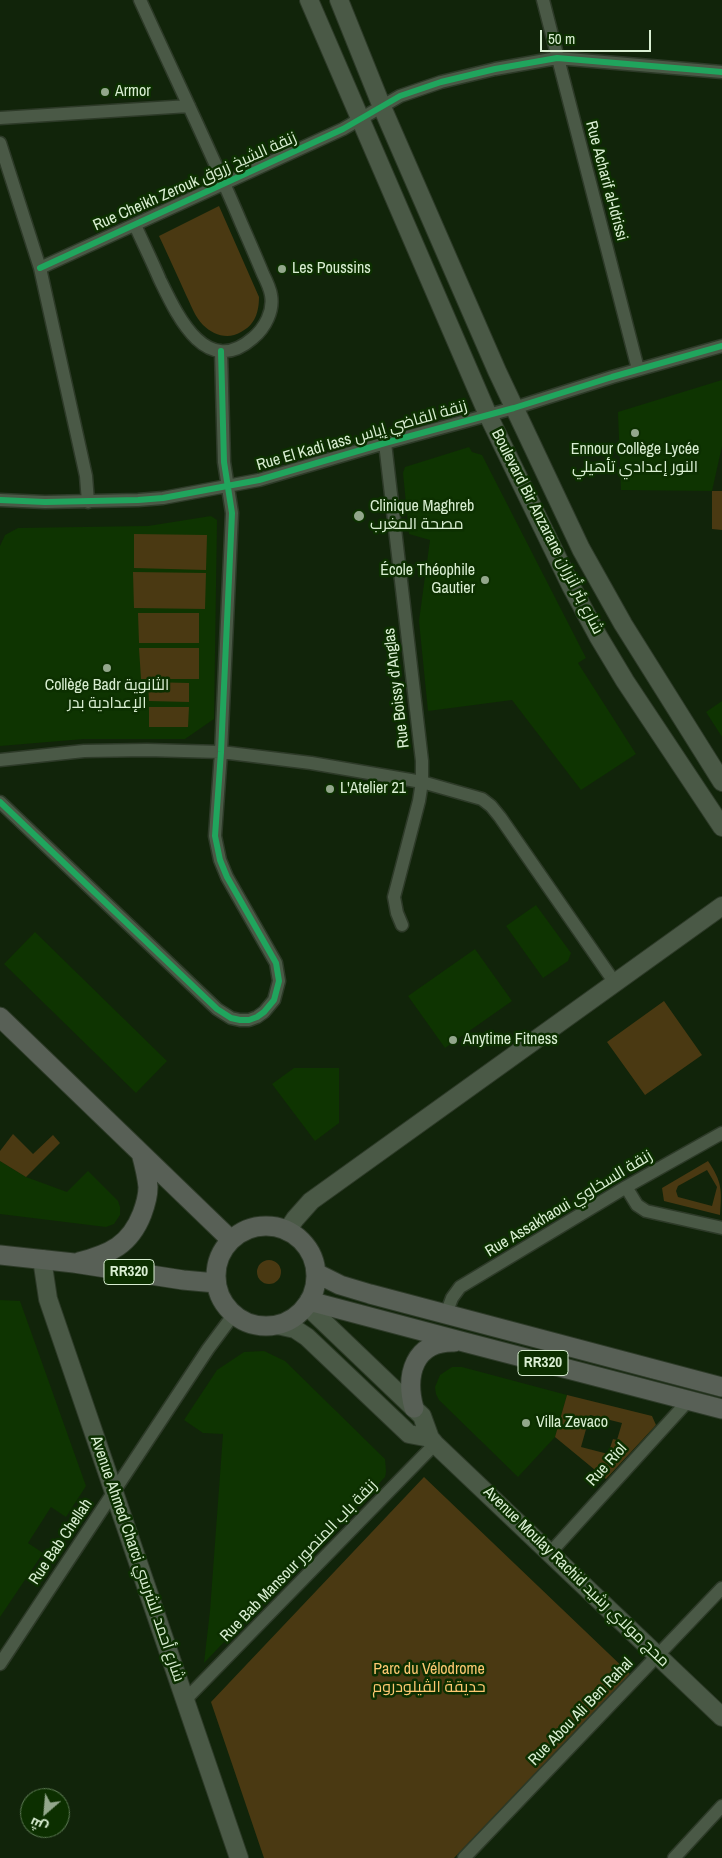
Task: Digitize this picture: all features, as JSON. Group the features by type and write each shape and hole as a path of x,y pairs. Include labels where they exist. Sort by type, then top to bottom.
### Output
{"main road":[{"name":"Boulevard Bir Anzarane شارع بئر أنزران","path":"309,0 488,415 520,482 595,630 636,697 722,827"},
{"name":"Boulevard Bir Anzarane شارع بئر أنزران","path":"339,0 382,107 514,408 581,549 664,692 722,782"},
{"path":"288,1231 310,1201 722,906"},
{"path":"0,1017 231,1240"},
{"path":"74,1263 91,1259 120,1246 136,1228 148,1192 141,1152"},
{"path":"270,1226 288,1231 298,1237 306,1246 314,1262 316,1273 315,1288 308,1303 295,1316 278,1324 269,1326 256,1325 234,1314 222,1301 216,1283 219,1259 231,1240 248,1229 270,1226"},
{"name":"RR320","path":"0,1255 74,1263 183,1280 216,1283"},
{"name":"Avenue Ahmed Charci شارع أحمد الشرسي","path":"42,1259 48,1299 239,1858"},
{"name":"RR320","path":"316,1273 340,1285 722,1387"},
{"name":"RR320","path":"308,1303 722,1409"},
{"name":"Avenue Moulay Rachid محج مولاي رشيد","path":"308,1303 422,1416 432,1441 722,1717"},
{"name":"Avenue Moulay Rachid محج مولاي رشيد","path":"278,1324 295,1329 307,1337 409,1434 432,1441"},
{"path":"414,1408 410,1384 412,1372 420,1356 434,1344 464,1342"}],"street":[{"path":"135,225 173,306 191,334 205,345 221,351 238,348 257,335 268,318 272,296 224,184 140,0"},
{"name":"Rue Acharif al-Idrissi","path":"543,0 638,369"},
{"name":"Rue Cheikh Zerouk زنقة الشيخ زروق","path":"40,268 360,120 400,96 441,82 495,69 557,58 722,72"},
{"path":"0,118 189,106"},
{"path":"0,143 40,268 86,476 88,502"},
{"name":"Rue El Kadi Iass زنقة القاضي إياس","path":"1,503 88,502 163,498 229,486 283,474 385,442 514,408 638,369 722,346"},
{"path":"0,802 217,1009 231,1018 249,1020 264,1012 274,1000 278,988 276,963 234,890 220,860 215,831 221,752 232,514 224,462 221,351"},
{"name":"Rue Boissy d’Anglas","path":"385,442 422,761 422,782 419,801 394,897 397,913 402,925"},
{"path":"0,760 84,752 147,750 221,752 319,764 422,782 482,799 491,806 615,983"},
{"name":"Rue Assakhaoui زنقة السخاوي","path":"446,1314 452,1298 460,1287 626,1187 722,1134"},
{"path":"626,1187 637,1205 646,1211 722,1228"},
{"name":"Rue Bab Chellah","path":"0,1664 234,1314"},
{"name":"Rue Riol","path":"550,1553 688,1400"},
{"name":"Rue Bab Mansour زنقة باب المنصور","path":"185,1700 432,1441"},
{"name":"Rue Abou Ali Ben Rahal","path":"464,1858 722,1588"},
{"path":"674,1858 722,1806"}],"shaded area":[{"path":"722,380 722,446 712,491 621,490 618,412"},
{"name":"École Théophile Gautier","path":"469,447 472,452 482,455 586,658 578,663 636,754 581,790 512,700 428,711 419,621 430,540 409,534 403,473 405,467"},
{"name":"Collège Badr الثانوية الإعدادية بدر","path":"211,516 217,520 214,719 185,739 84,739 0,746 0,546 5,535 18,528 148,526"},
{"path":"722,701 722,737 706,712"},
{"path":"536,905 571,953 568,961 543,978 506,926"},
{"path":"35,932 167,1061 136,1093 4,964"},
{"path":"475,949 512,1001 445,1048 408,996"},
{"path":"294,1068 339,1068 339,1123 315,1141 272,1084"},
{"path":"0,1161 26,1177 67,1192 88,1171 118,1201 120,1215 114,1224 106,1227 0,1214"},
{"path":"0,1300 20,1301 86,1486 66,1517 51,1507 28,1543 43,1553 0,1617"},
{"path":"264,1351 285,1361 385,1459 386,1472 385,1477 354,1510 350,1506 318,1539 321,1541 296,1566 294,1564 263,1597 265,1599 204,1663 210,1611 223,1434 203,1433 184,1420 217,1370 244,1352"},
{"path":"452,1367 462,1367 567,1395 555,1437 518,1477 439,1400 435,1387 440,1375"}],"green space":[{"path":"219,206 259,297 257,313 253,322 246,329 231,336 216,334 200,322 191,307 159,236"},
{"path":"712,491 722,491 722,530 712,529"},
{"path":"134,534 207,535 206,570 134,568"},
{"path":"133,572 206,573 205,609 134,608"},
{"path":"138,613 199,613 199,643 139,643"},
{"path":"139,648 199,648 199,679 141,679"},
{"path":"148,682 189,683 189,702 149,701"},
{"path":"149,707 189,707 188,727 149,727"},
{"path":"664,1001 702,1055 645,1095 607,1042"},
{"path":"13,1134 33,1154 53,1135 60,1143 26,1177 0,1161 0,1151"},
{"path":"708,1161 720,1186 720,1215 664,1201 662,1188","holes":["707,1170 717,1187 712,1206 678,1197 676,1191 678,1186"]},
{"path":"269,1260 278,1263 281,1272 278,1281 269,1284 260,1281 257,1272 260,1263"},
{"path":"567,1395 652,1416 656,1425 606,1479 555,1437","holes":["590,1415 622,1423 617,1440 613,1439 608,1454 581,1447"]},
{"name":"Parc du Vélodrome حديقة الڤيلودروم","path":"424,1477 630,1674 454,1858 264,1858 211,1702"}],"cycle path":[{"path":"40,268 343,129 400,96 441,82 495,69 557,58 722,72"},
{"path":"0,500 45,502 138,500 163,498 259,480 514,408 612,377 722,346"},
{"path":"0,802 217,1009 231,1018 249,1020 264,1012 274,1000 279,981 276,963 227,877 220,860 215,836 221,752 232,513 224,462 221,351"}],"place":[{"name":"Armor","path":"105,92"},
{"name":"Les Poussins","path":"282,269"},
{"name":"Ennour Collège Lycée النور إعدادي تأهيلي","path":"635,433"},
{"name":"Clinique Maghreb مصحة المغرب","path":"359,516"},
{"name":"École Théophile Gautier","path":"485,580"},
{"name":"Collège Badr الثانوية الإعدادية بدر","path":"107,668"},
{"name":"L'Atelier 21","path":"330,789"},
{"name":"Anytime Fitness","path":"453,1040"},
{"name":"Villa Zevaco","path":"526,1423"}]}
